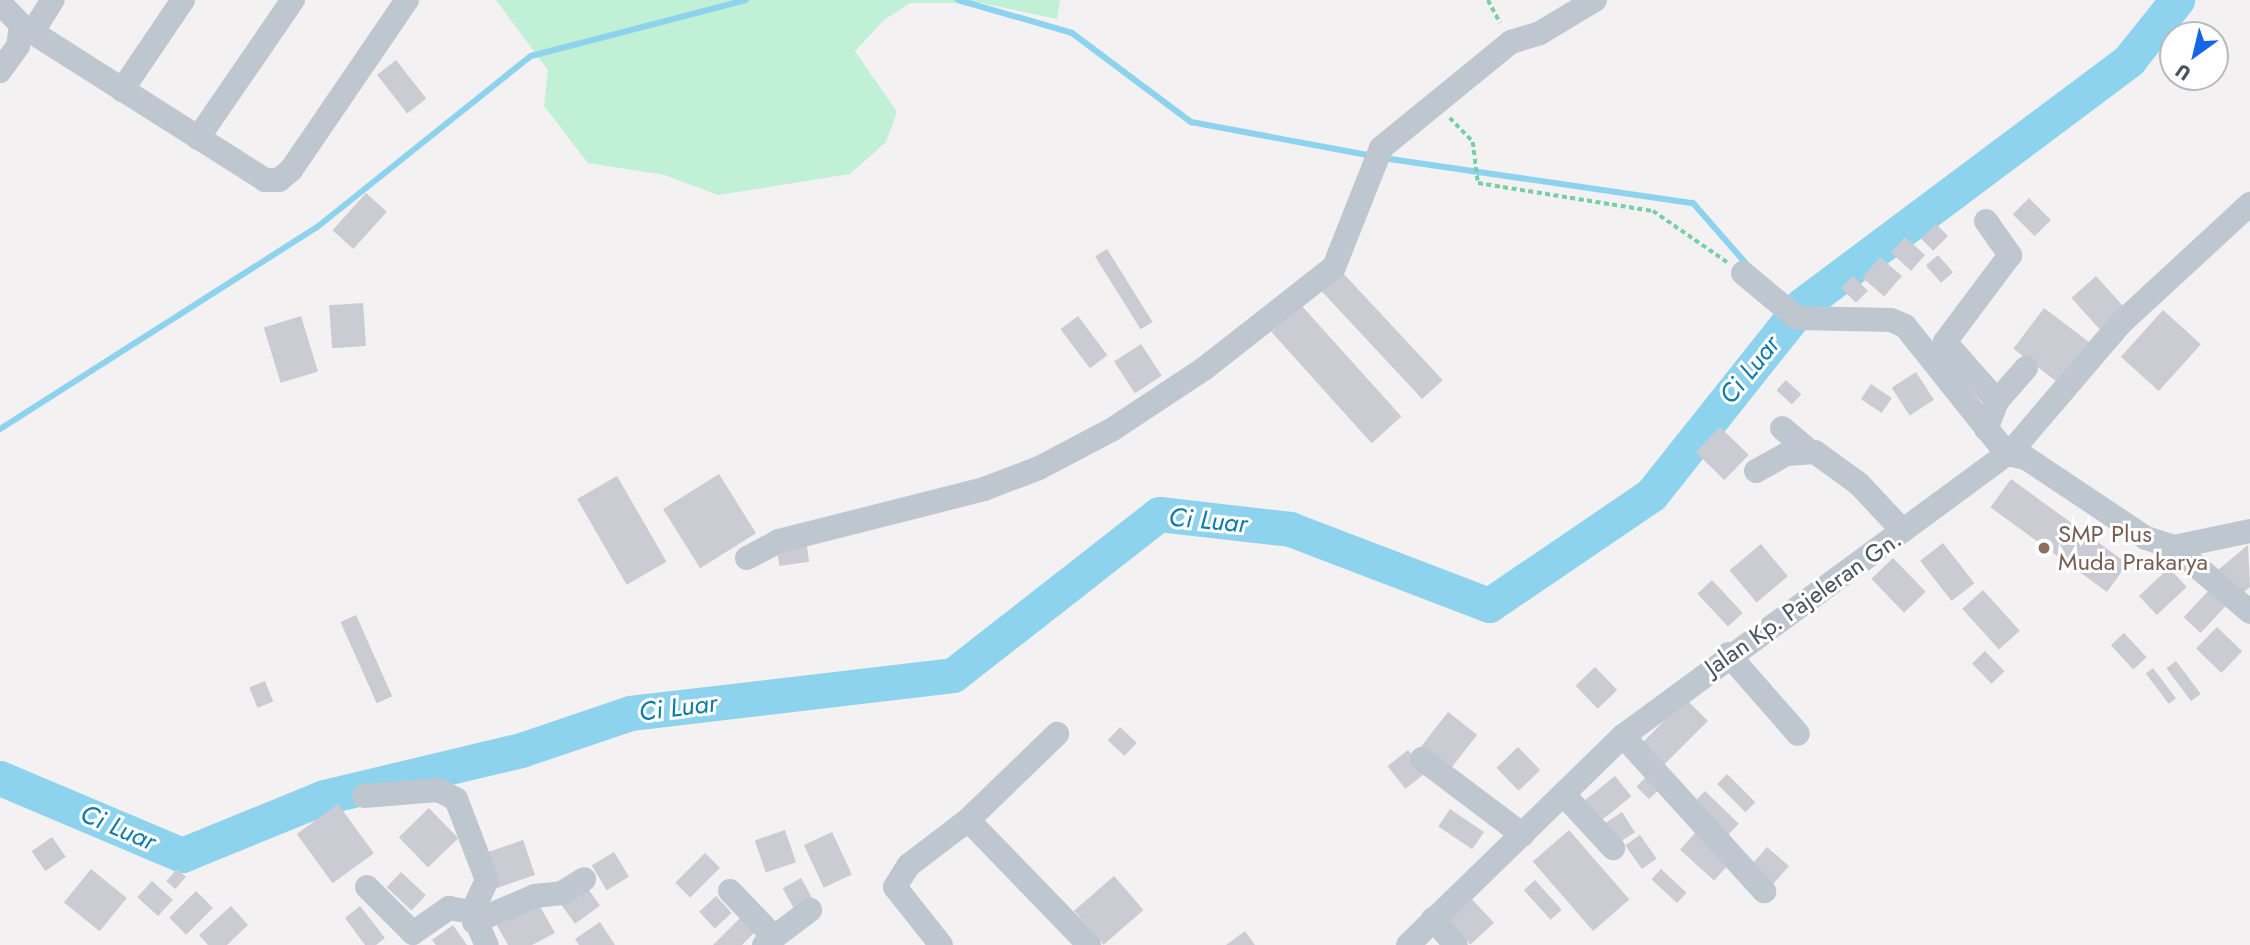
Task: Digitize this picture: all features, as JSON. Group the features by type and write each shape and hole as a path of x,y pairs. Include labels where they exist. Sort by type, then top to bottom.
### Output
{"street":[{"path":"0,71 18,46 26,29 53,0"},
{"path":"122,90 183,0"},
{"path":"198,138 293,0"},
{"path":"0,3 26,29 122,90 265,180 279,180 292,170 407,0"},
{"path":"747,558 779,541 984,489 1040,468 1113,429 1205,368 1334,267 1376,159 1511,42 1540,33 1595,0"},
{"name":"Jalan Kp. Pajeleran Gn.","path":"1408,945 1565,796 1623,736 1728,654 2008,454 2121,323 2250,204"},
{"path":"1986,221 2010,255 1945,342 1997,401"},
{"path":"1743,273 1797,318 1891,320 1905,326 2008,454 2032,462 2146,538 2174,547 2250,612"},
{"path":"1986,429 1997,401 2026,368"},
{"path":"1782,428 1809,451 1845,472 1903,531"},
{"path":"1756,471 1787,454 1809,451"},
{"path":"2174,547 2250,531"},
{"path":"1728,654 1798,734"},
{"path":"941,945 895,887 909,865 968,820 1058,734"},
{"path":"1623,736 1765,891"},
{"path":"1422,759 1523,835"},
{"path":"364,796 438,790 456,799 486,880 473,917 487,945"},
{"path":"1565,796 1613,848"},
{"path":"968,820 1089,945"},
{"path":"367,887 413,933 449,908 473,917 535,895 562,893 584,879"},
{"path":"730,891 768,941 810,910"},
{"path":"1433,919 1456,945"}],"path":[{"path":"1488,0 1511,42"},
{"path":"1438,105 1473,142 1480,163 1478,183 1653,211 1743,273"}],"green space":[{"path":"496,0 1060,0 1057,19 982,3 910,3 884,20 855,51 897,112 886,142 850,174 718,195 665,175 588,163 544,106 548,70"}],"building":[{"path":"396,60 426,99 407,113 377,75"},
{"path":"366,193 387,212 353,249 333,230"},
{"path":"2029,198 2051,220 2035,236 2013,214"},
{"path":"1936,224 1948,236 1933,251 1921,239"},
{"path":"1905,237 1925,255 1911,271 1891,253"},
{"path":"1107,249 1153,322 1141,329 1095,256"},
{"path":"1938,255 1953,272 1941,283 1926,265"},
{"path":"1880,257 1902,276 1884,296 1862,277"},
{"path":"1341,271 1443,380 1422,399 1321,290"},
{"path":"1853,276 1868,291 1856,303 1841,288"},
{"path":"2096,276 2124,307 2100,329 2071,298"},
{"path":"363,303 366,346 332,348 329,305"},
{"path":"1301,305 1401,416 1372,443 1271,332"},
{"path":"2044,308 2090,343 2060,384 2013,349"},
{"path":"2163,310 2201,344 2159,391 2121,357"},
{"path":"301,316 318,371 281,383 264,327"},
{"path":"1078,316 1107,355 1090,368 1060,329"},
{"path":"1141,344 1162,376 1135,393 1114,361"},
{"path":"1916,372 1934,400 1910,415 1892,388"},
{"path":"1786,380 1801,394 1792,405 1776,390"},
{"path":"1871,384 1892,398 1882,413 1861,399"},
{"path":"1720,427 1749,455 1724,480 1696,452"},
{"path":"719,474 756,533 700,568 663,509"},
{"path":"617,476 666,562 627,585 577,499"},
{"path":"2011,479 2127,564 2107,592 1990,507"},
{"path":"806,540 809,562 779,566 776,544"},
{"path":"1943,543 1974,583 1952,601 1920,561"},
{"path":"1761,544 1788,576 1757,603 1730,570"},
{"path":"2248,545 2250,587 2239,596 2218,570"},
{"path":"1893,558 1926,592 1904,613 1871,579"},
{"path":"2169,568 2187,587 2157,615 2139,596"},
{"path":"1712,580 1743,613 1728,627 1697,594"},
{"path":"2211,588 2228,604 2201,633 2184,617"},
{"path":"1983,590 2020,631 1999,650 1962,609"},
{"path":"356,615 392,696 377,703 340,622"},
{"path":"2217,627 2242,651 2221,673 2196,649"},
{"path":"2124,633 2147,657 2133,669 2111,645"},
{"path":"1985,651 2004,671 1992,684 1972,664"},
{"path":"2176,661 2201,694 2191,701 2166,668"},
{"path":"1595,667 1617,690 1598,709 1576,686"},
{"path":"2153,668 2176,698 2169,704 2146,673"},
{"path":"265,681 273,701 257,708 249,687"},
{"path":"1686,699 1708,721 1661,768 1639,746"},
{"path":"1448,712 1477,735 1450,769 1421,747"},
{"path":"1120,727 1137,743 1125,756 1108,740"},
{"path":"1518,747 1540,770 1519,791 1496,768"},
{"path":"1408,750 1426,773 1405,789 1388,766"},
{"path":"1727,774 1755,802 1745,812 1717,784"},
{"path":"1615,776 1631,796 1598,823 1582,803"},
{"path":"1647,776 1660,789 1649,799 1636,787"},
{"path":"1705,791 1739,824 1725,838 1691,805"},
{"path":"338,804 374,853 333,883 297,834"},
{"path":"429,808 458,838 428,867 399,837"},
{"path":"1450,809 1484,832 1472,849 1438,826"},
{"path":"1622,812 1635,832 1618,843 1605,823"},
{"path":"785,830 796,862 766,873 755,840"},
{"path":"1569,830 1629,899 1593,931 1533,861"},
{"path":"832,832 852,875 824,888 804,845"},
{"path":"1696,832 1730,863 1714,881 1680,850"},
{"path":"1640,835 1657,859 1642,869 1625,845"},
{"path":"52,837 66,857 45,871 32,851"},
{"path":"523,840 535,875 494,889 482,854"},
{"path":"1767,847 1789,866 1771,887 1749,868"},
{"path":"614,852 629,877 607,890 592,865"},
{"path":"705,853 720,868 690,898 675,883"},
{"path":"91,869 127,898 100,931 64,902"},
{"path":"177,869 186,877 175,889 166,881"},
{"path":"1661,869 1687,893 1677,903 1651,879"},
{"path":"401,872 426,895 412,911 387,887"},
{"path":"1114,876 1144,910 1104,945 1074,911"},
{"path":"801,878 812,898 794,908 783,888"},
{"path":"1535,880 1562,910 1551,920 1524,890"},
{"path":"152,881 173,900 158,916 137,897"},
{"path":"586,886 600,905 575,924 561,904"},
{"path":"196,891 213,908 186,935 169,918"},
{"path":"1468,895 1494,923 1471,945 1445,917"},
{"path":"716,896 732,913 715,929 699,912"},
{"path":"537,901 555,933 532,945 508,945 496,924"},
{"path":"231,906 248,925 227,945 208,945 199,935"},
{"path":"360,906 385,938 376,945 365,945 345,918"},
{"path":"742,916 757,930 742,945 713,945"},
{"path":"600,922 615,945 579,945 575,939"},
{"path":"453,925 467,945 436,945 432,940"},
{"path":"1245,931 1255,945 1226,945"}],"waterway":[{"path":"0,429 316,228 531,56 746,0"},
{"path":"958,0 1072,33 1191,122 1373,156"},
{"name":"Ci Luar","path":"0,778 182,855 324,797 521,750 630,713 953,675 1159,514 1290,529 1489,605 1651,495 1802,305 2129,60 2177,0"},
{"path":"1383,158 1693,203 1749,267"}],"place":[{"name":"SMP Plus Muda Prakarya","path":"2044,548"}]}
